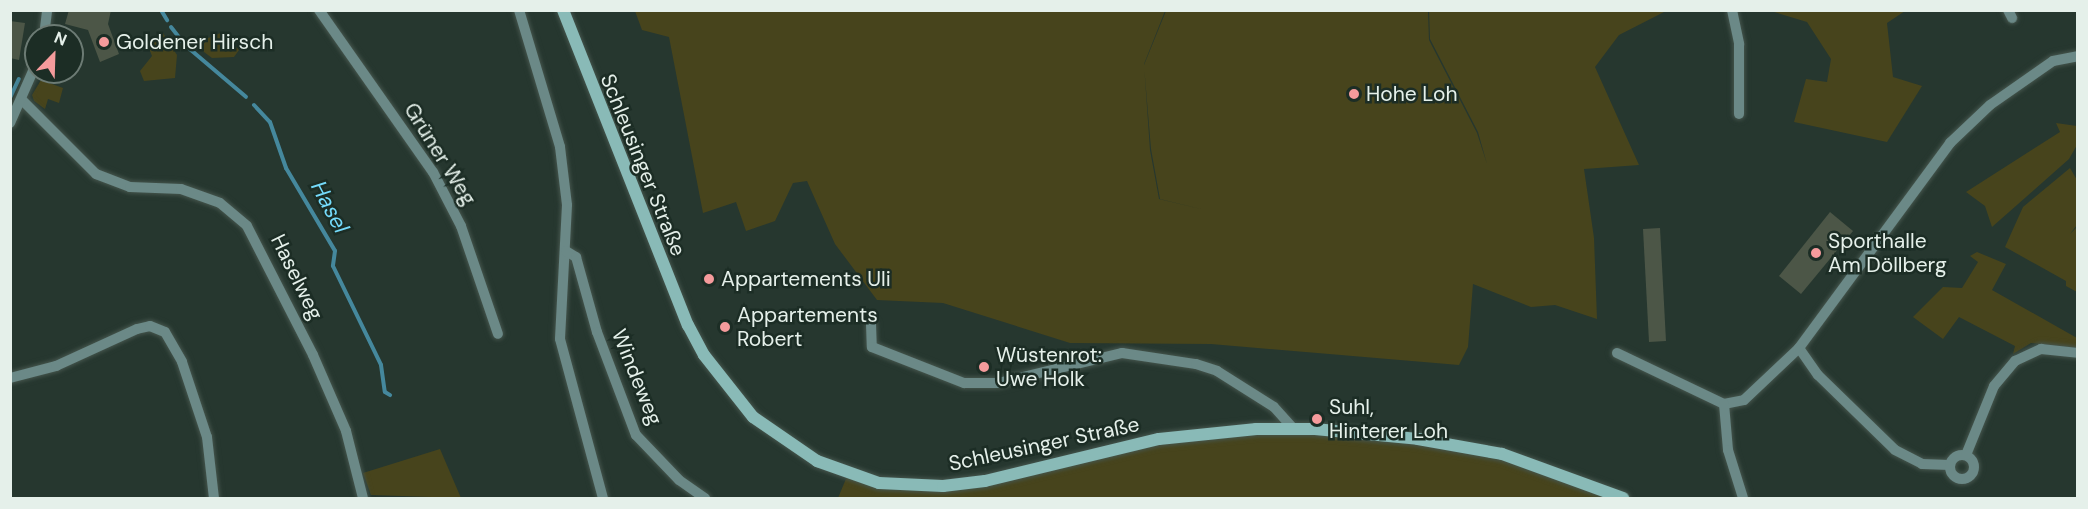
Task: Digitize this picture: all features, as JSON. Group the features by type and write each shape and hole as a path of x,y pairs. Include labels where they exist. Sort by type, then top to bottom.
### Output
{"main road":[{"name":"Schleusinger Straße","path":"563,10 688,325 734,397 795,449 879,483 943,486 985,481 1159,439 1293,428 1418,439 1502,454 1623,498"}],"street":[{"name":"Grüner Weg","path":"319,10 433,171 461,226 498,334"},
{"name":"Windeweg","path":"519,10 560,147 566,251 560,339 603,498"},
{"path":"1732,10 1739,44 1739,114"},
{"path":"1617,353 1724,404 1744,400 1799,348 1950,142 1990,105 2053,61 2078,56"},
{"path":"10,123 28,84"},
{"name":"Haselweg","path":"22,100 102,178 130,187 181,189 220,203 247,226 259,240 314,356 345,431 363,498"},
{"name":"Windeweg","path":"566,251 576,257 597,332 636,435 672,474 705,498"},
{"path":"871,324 872,347 964,383 998,383 1122,353 1196,364 1217,371 1274,407 1293,428"},
{"path":"10,378 56,366 137,329 150,327 165,332 182,362 207,436 214,498"},
{"path":"1799,348 1818,375 1894,450 1922,464 1950,465"},
{"path":"1966,455 1994,386 2015,361 2041,349 2078,353"},
{"path":"1724,404 1728,450 1743,498"},
{"path":"1966,455 1975,466 1970,477 1954,477 1950,465 1954,458 1966,455"}],"shaded area":[{"path":"635,11 1165,11 1144,65 1166,11 1428,11 1429,40 1477,133 1487,164 1478,132 1430,39 1429,11 1666,11 1619,35 1595,67 1639,165 1584,169 1594,238 1597,319 1555,305 1531,307 1473,284 1468,347 1459,365 1211,344 1070,343 943,303 877,300 835,244 807,181 793,183 775,221 746,231 736,202 703,213 669,37 642,30","holes":["1144,70 1151,149 1160,199 1205,210 1159,199 1150,150"]},
{"path":"1771,11 1905,11 1887,23 1893,77 1922,86 1887,142 1794,122 1806,79 1827,82 1831,59 1807,22"},
{"path":"223,32 239,50 234,57 212,58 200,49 208,38"},
{"path":"163,33 177,55 175,78 144,81 140,71 152,56 147,43"},
{"path":"39,84 52,84 63,88 59,103 48,99 45,109 34,101 32,95"},
{"path":"2056,123 2077,126 2077,145 2069,159 1992,227 1985,206 1966,192 2060,132"},
{"path":"2070,168 2077,180 2077,225 2070,234 2077,227 2077,292 2066,286 2066,281 2005,247 2023,207"},
{"path":"1977,252 2006,264 1992,290 2077,338 2077,348 2031,343 2013,354 2015,346 1959,317 1943,339 1913,317 1943,287 1962,288 1978,262 1970,256"},
{"path":"1293,428 1502,454 1623,498 838,498 848,474 943,486 1112,450"},
{"path":"440,449 461,498 371,495 363,473"}],"building":[{"name":"Goldener Hirsch","path":"69,10 111,10 108,24 119,54 100,62 88,30 84,29 84,24 65,24"},
{"path":"10,21 25,23 19,60 10,58"},
{"name":"Sporthalle Am Döllberg","path":"1830,212 1853,231 1801,294 1779,276"},
{"path":"1660,228 1666,341 1649,342 1643,229"}],"waterway":[{"name":"Hasel","path":"161,10 167,20"},
{"name":"Hasel","path":"171,27 185,45 246,97"},
{"path":"10,98 19,79"},
{"name":"Hasel","path":"254,105 270,122 286,168 335,251 333,266 381,365 385,392 390,395"}],"place":[{"name":"Goldener Hirsch","path":"104,42"},
{"name":"Hohe Loh","path":"1354,94"},
{"name":"Sporthalle Am Döllberg","path":"1816,253"},
{"name":"Appartements Uli","path":"709,279"},
{"name":"Appartements Robert","path":"725,327"},
{"name":"Wüstenrot: Uwe Holk","path":"984,367"},
{"name":"Suhl, Hinterer Loh","path":"1317,419"}]}
